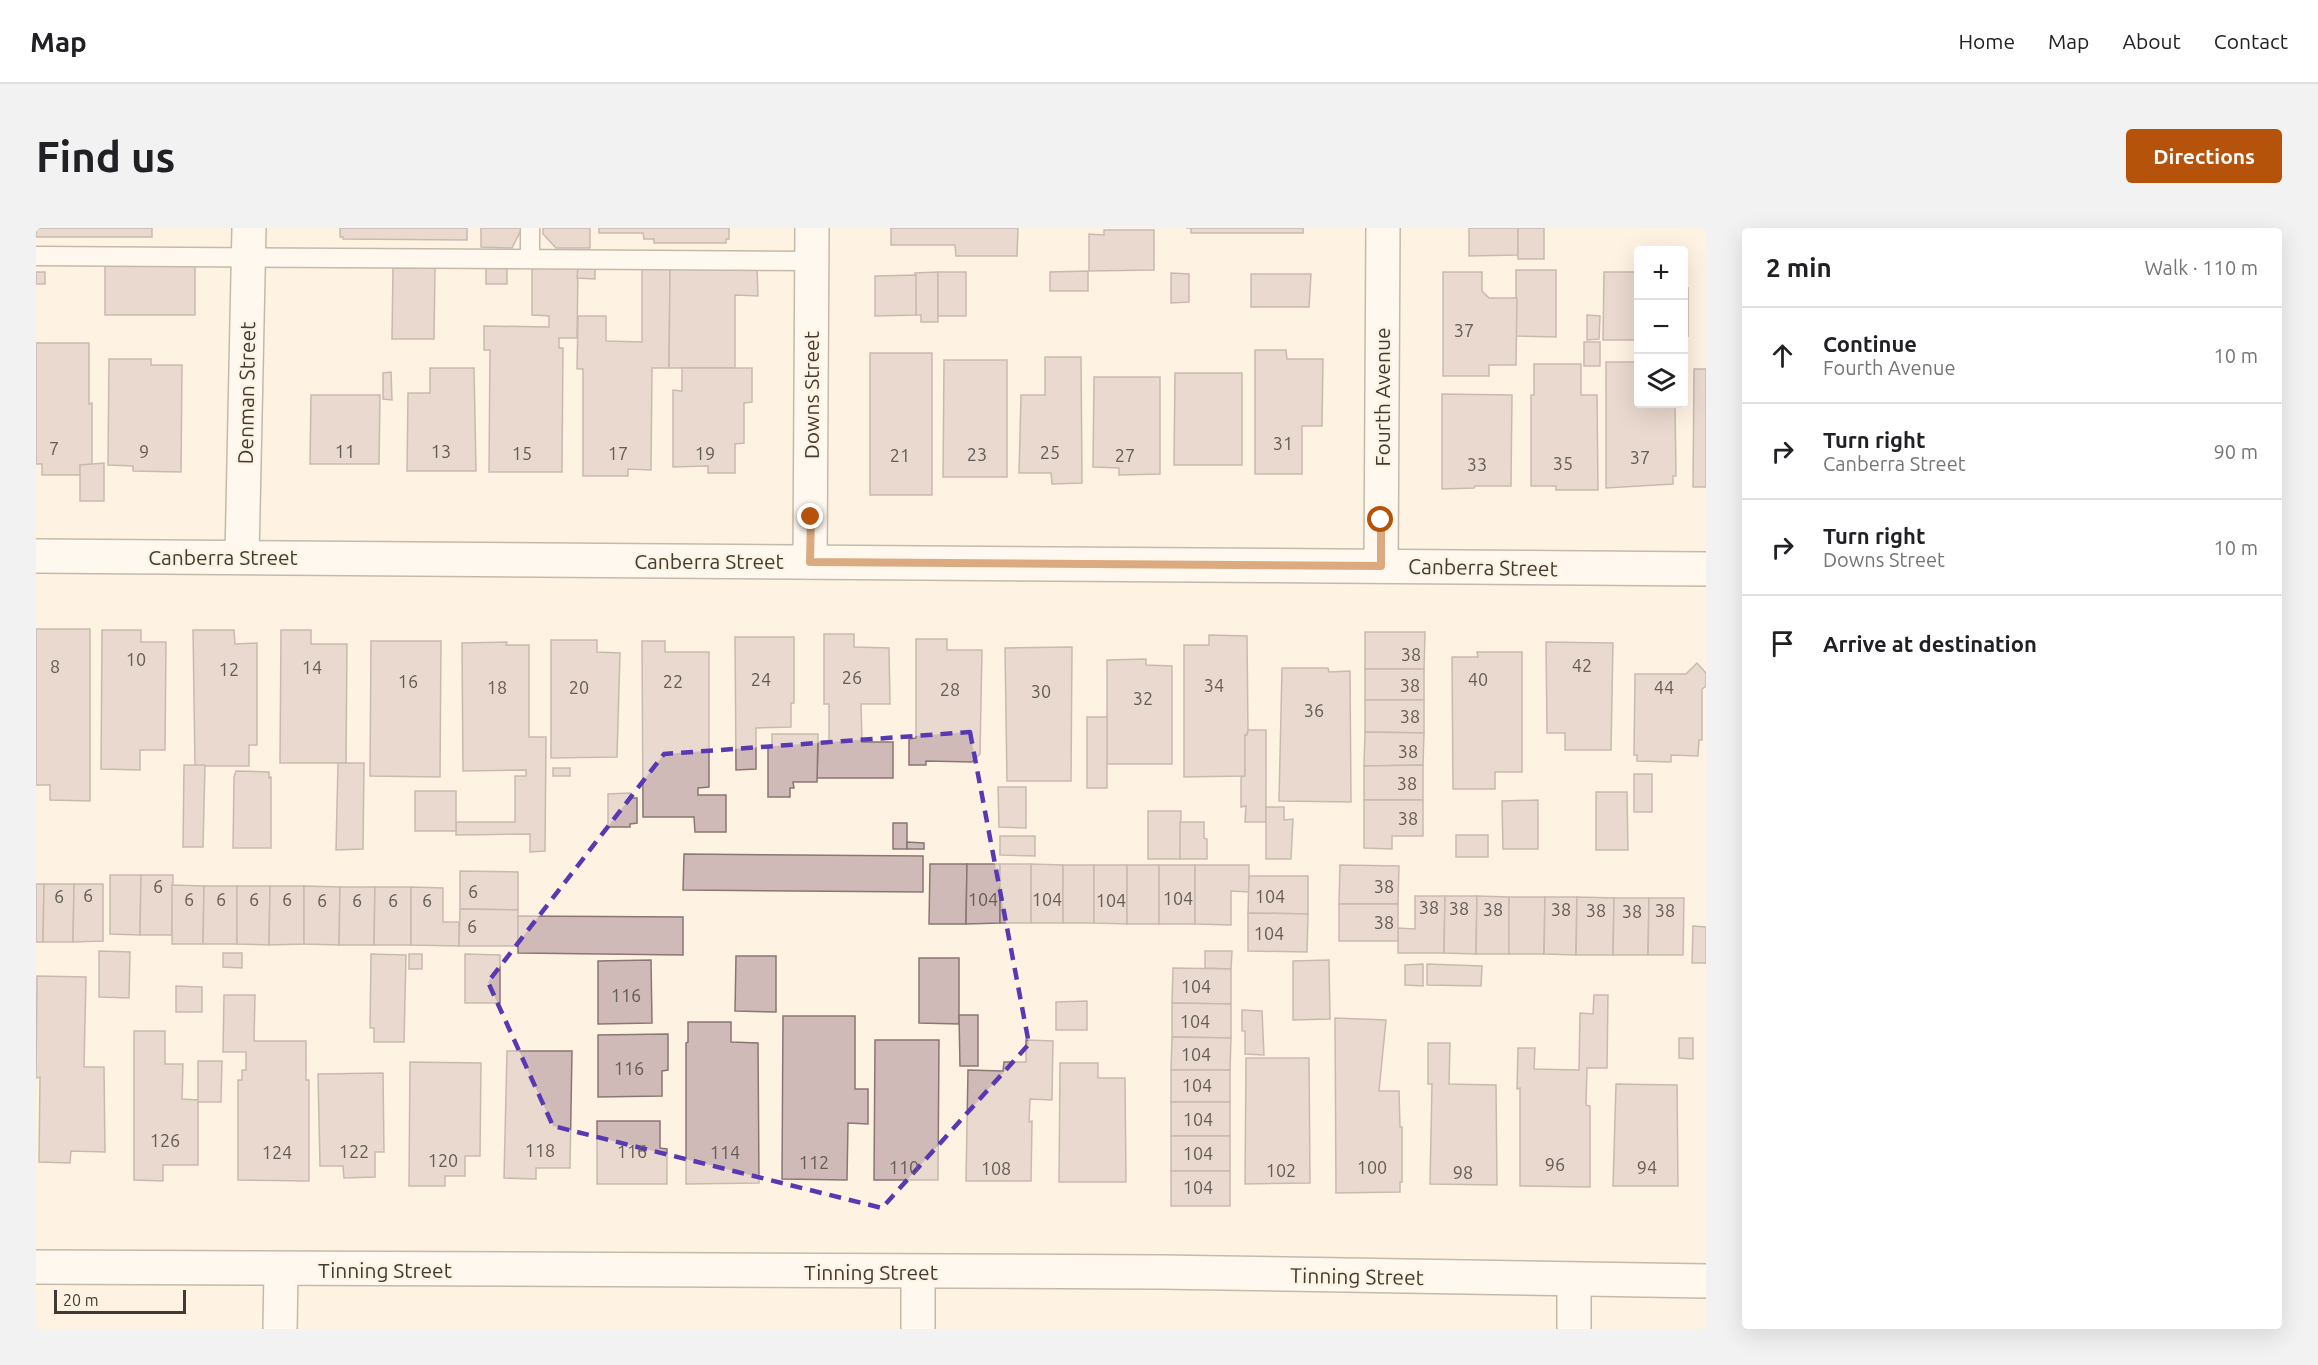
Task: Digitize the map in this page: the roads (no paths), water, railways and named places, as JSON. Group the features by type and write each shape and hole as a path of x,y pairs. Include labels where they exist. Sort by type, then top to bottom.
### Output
{"street":[{"name":"Downs Street","path":"810,562 812,228"},
{"name":"Fourth Avenue","path":"1381,566 1383,228"},
{"name":"Denman Street","path":"242,557 249,243"},
{"name":"Canberra Street","path":"36,556 1706,569"},
{"name":"Tinning Street","path":"36,1267 281,1270 1160,1272 1706,1281"},
{"path":"280,1329 281,1270"},
{"path":"918,1272 918,1329"},
{"path":"1574,1280 1574,1329"}],"lane":[{"path":"530,228 530,258"},
{"path":"36,256 249,243 530,258 812,261"}]}
